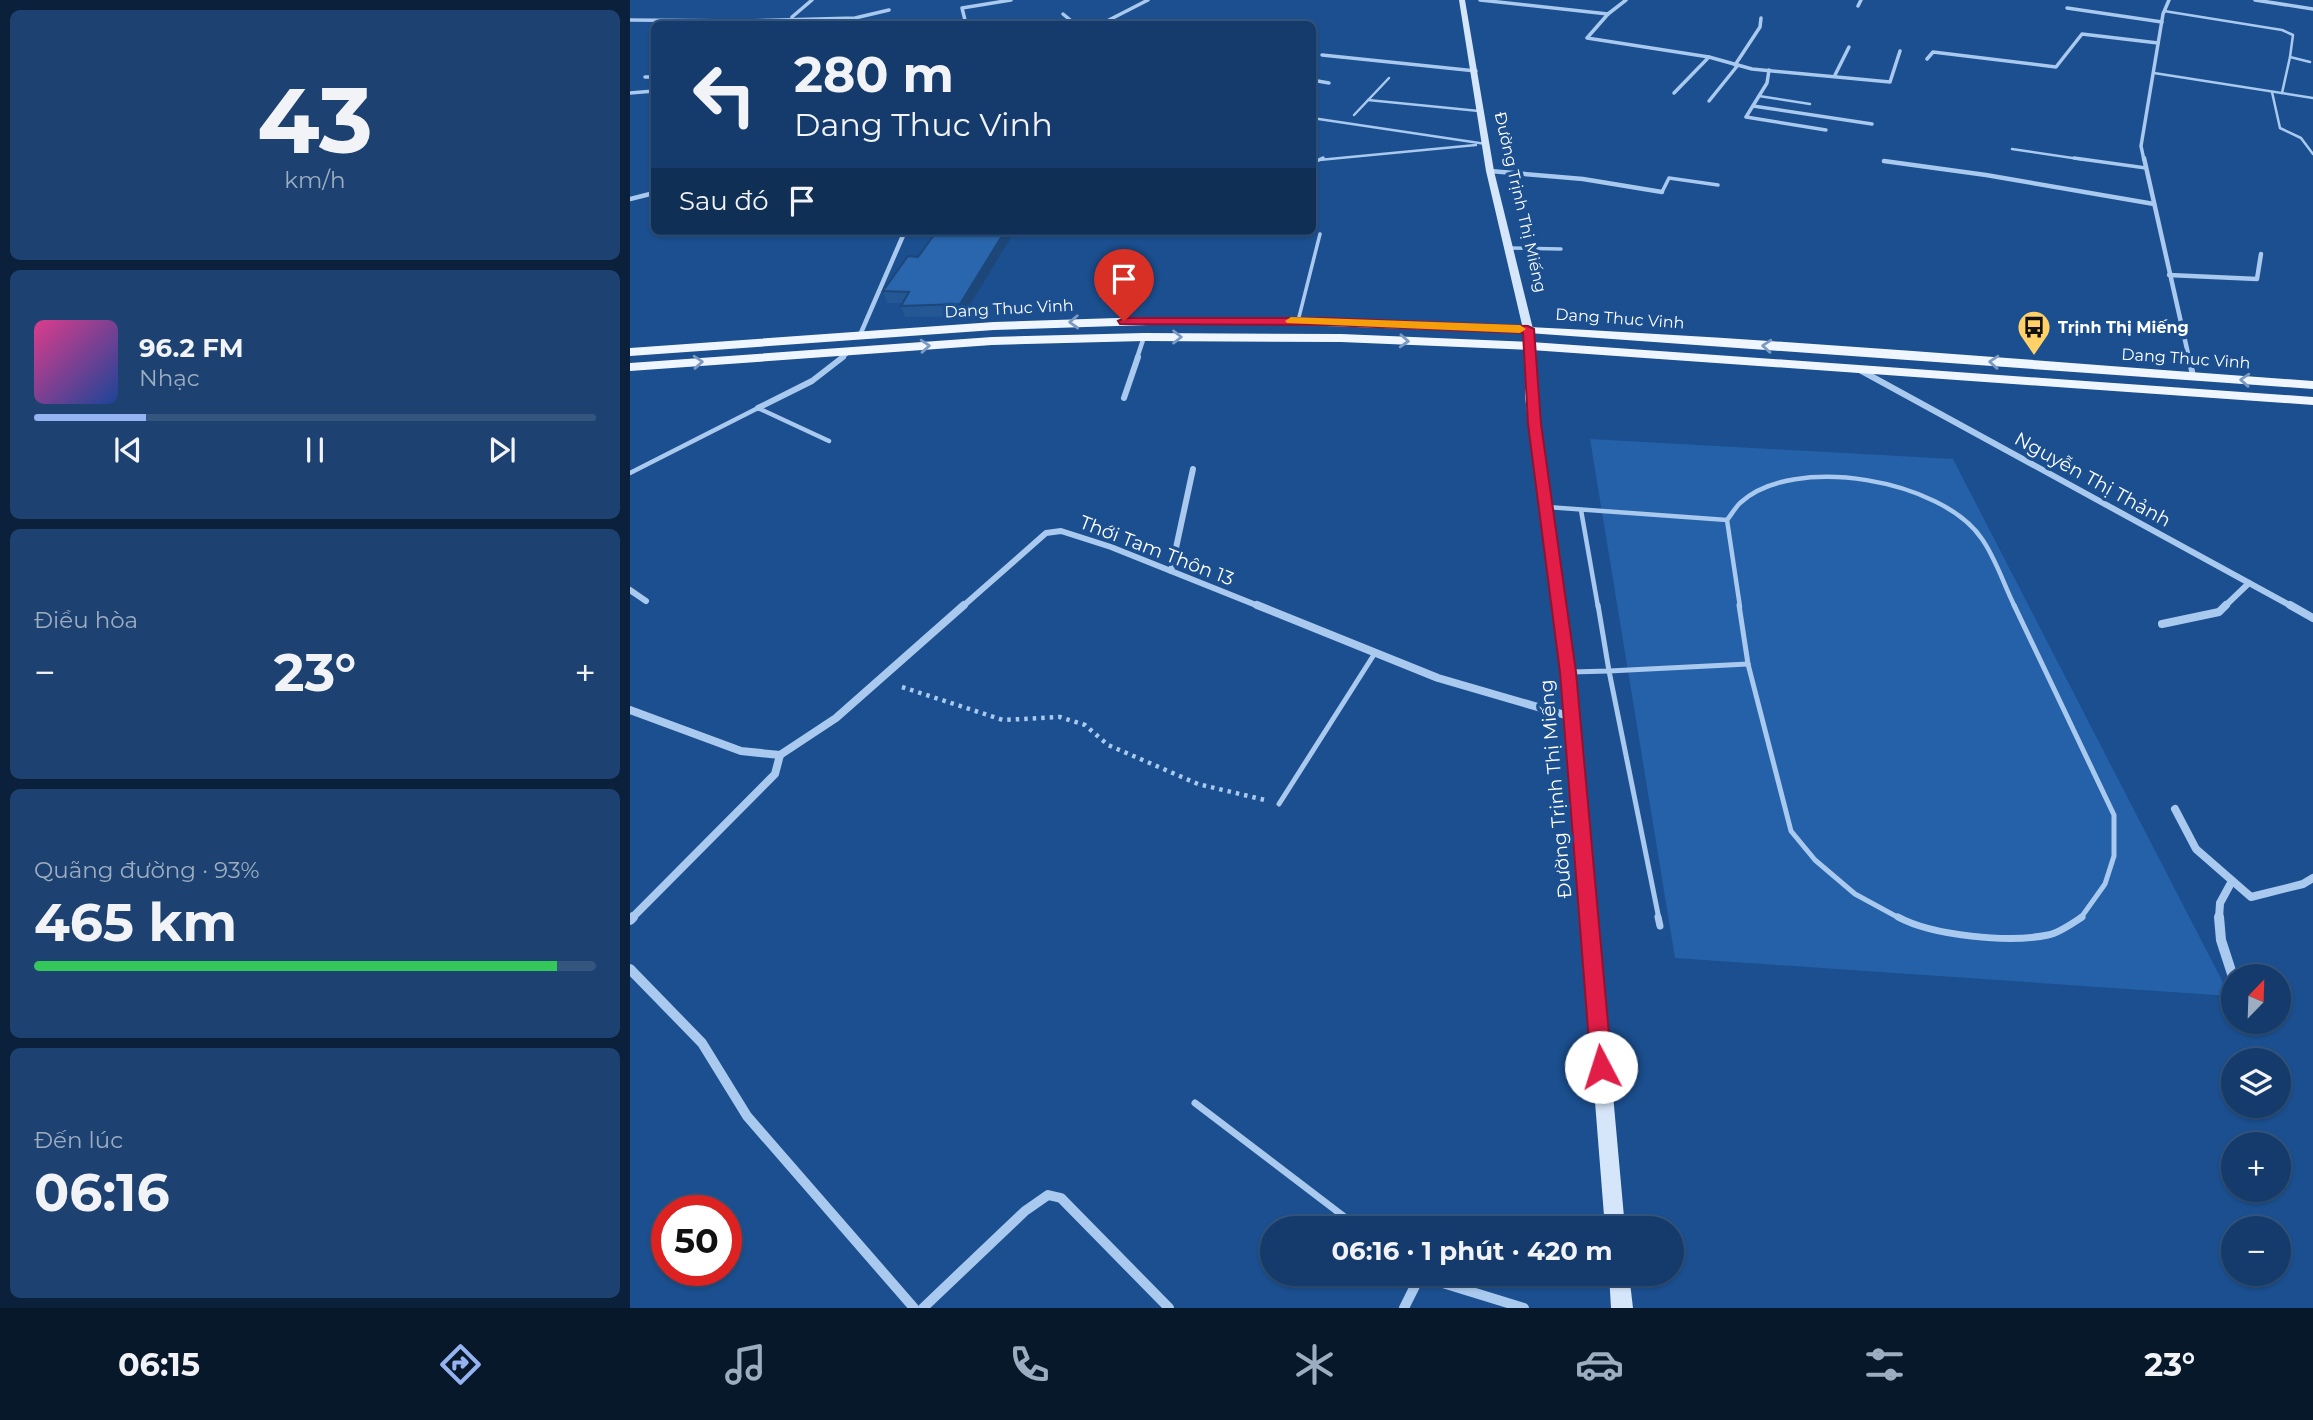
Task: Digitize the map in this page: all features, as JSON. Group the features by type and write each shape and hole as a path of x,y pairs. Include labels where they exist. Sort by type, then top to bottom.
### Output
{"main road":[{"name":"Đường Trịnh Thị Miếng","path":"1462,0 1476,71 1479,111 1490,171 1528,329"},
{"name":"Dang Thuc Vinh","path":"630,352 1077,322 1298,321 1528,329 2313,385"},
{"path":"1528,329 1531,346"},
{"name":"Dang Thuc Vinh","path":"630,367 992,341 1144,337 1341,338 1531,346 2313,401"},
{"name":"Đường Trịnh Thị Miếng","path":"1531,346 1531,397 1568,672 1614,1216"},
{"path":"1620,1286 1622,1308"}],"street":[{"path":"791,18 812,0"},
{"path":"965,21 961,8 1011,0"},
{"path":"1107,21 1149,0"},
{"path":"1480,0 1608,14"},
{"path":"1626,0 1608,14 1587,38 1709,57 1737,65 1890,82 1900,51"},
{"path":"1858,6 1861,0"},
{"path":"2169,0 2164,11 2141,146 2193,376"},
{"path":"2255,0 2313,9"},
{"path":"2067,8 2162,22"},
{"path":"762,21 855,18 889,10"},
{"path":"1063,14 1071,21"},
{"path":"1709,101 1737,65 1759,27 1761,18"},
{"path":"630,20 667,21"},
{"path":"1927,59 1933,52 2056,67 2082,34 2158,43"},
{"path":"1835,75 1849,47"},
{"path":"1322,55 1476,71"},
{"path":"1674,93 1709,57"},
{"path":"1769,69 1767,83 1746,117 1826,130"},
{"path":"645,77 651,76"},
{"path":"1316,81 1329,83"},
{"path":"630,93 651,91"},
{"path":"1753,106 1872,124"},
{"path":"1884,162 1953,168 2040,186 2154,204"},
{"path":"1490,171 1583,178 1662,191"},
{"path":"630,199 651,194"},
{"path":"860,335 903,235"},
{"path":"2169,275 2257,279 2261,254"},
{"path":"1124,398 1144,337"},
{"path":"758,408 812,381 850,351"},
{"name":"Nguyễn Thị Thảnh","path":"1857,369 2313,618"},
{"path":"1171,571 1194,469"},
{"name":"Thới Tam Thôn 13","path":"780,755 836,718 1046,533 1061,531 1111,547 1438,678 1572,717"},
{"path":"2162,624 2219,612 2249,583"},
{"path":"630,590 646,601"},
{"path":"630,710 741,751 780,755 775,774 630,920"},
{"path":"2175,809 2196,849 2251,897 2303,884 2313,878"},
{"path":"2229,964 2220,935 2218,906 2225,888 2232,881"},
{"path":"630,969 702,1043 747,1116 914,1308"},
{"path":"923,1308 1025,1211 1048,1195 1061,1198 1169,1308"},
{"path":"1404,1308 1414,1286"},
{"path":"1454,1286 1524,1308"}],"lane":[{"path":"2164,11 2282,30 2293,35 2282,93"},
{"path":"2290,57 2309,62"},
{"path":"2154,73 2313,98"},
{"path":"1354,115 1389,78"},
{"path":"2272,92 2280,128 2301,138 2313,154"},
{"path":"1759,96 1810,104"},
{"path":"1368,100 1479,111"},
{"path":"1316,119 1486,144"},
{"path":"1316,161 1325,157 1486,144"},
{"path":"2012,149 2146,168"},
{"path":"1662,191 1669,178 1718,186"},
{"path":"1298,321 1320,234"},
{"path":"1509,247 1561,249"},
{"path":"630,472 758,408 829,441"},
{"path":"1837,476 1888,483 1933,501 1960,517 1982,538 2114,815 2114,856 2105,884 2081,918 2051,935 1997,939 1913,925 1855,894 1815,860 1791,831 1748,664 1727,520 1741,502 1763,490 1794,479 1837,476"},
{"path":"1544,506 1727,520"},
{"path":"1581,510 1609,670 1660,926"},
{"path":"1279,804 1375,653"},
{"path":"1568,672 1748,664"},
{"path":"1195,1103 1343,1216"}],"path":[{"path":"902,687 1003,720 1060,717 1085,725 1108,745 1198,784 1279,804"}],"shaded area":[{"path":"1590,439 1953,459 2221,979 2221,995 1675,958"}],"building":[{"path":"934,235 1003,235 960,304 901,306 909,292 883,291 908,256 918,257"}],"slow traffic":[{"path":"1291,321 1520,329"}],"place":[{"name":"Trịnh Thị Miếng","path":"2034,357"}],"route":[{"path":"1124,321 1326,321 1528,329 1531,346 1531,397 1568,672 1601,1067"}]}
